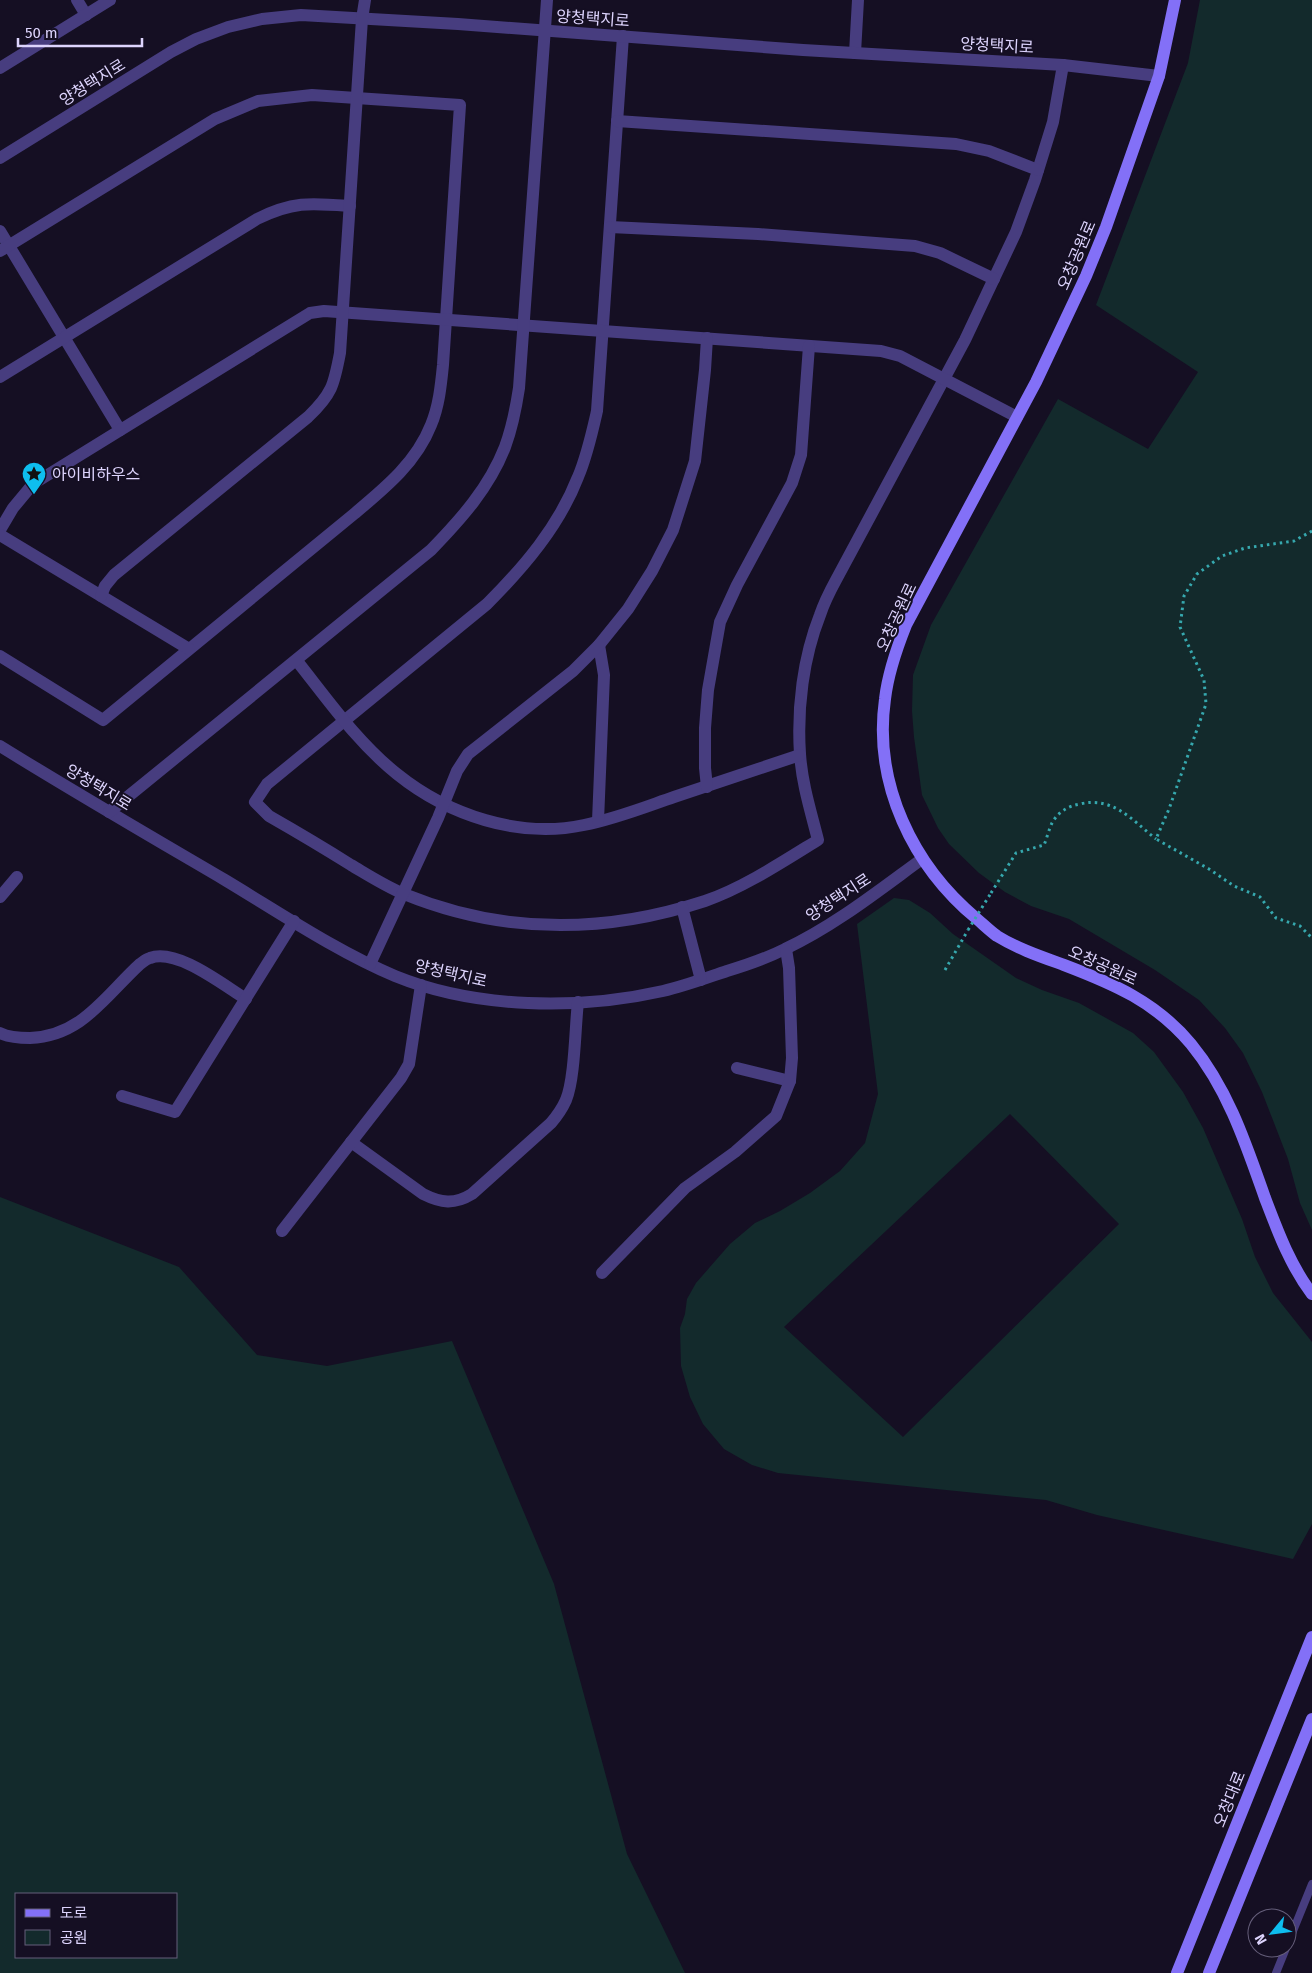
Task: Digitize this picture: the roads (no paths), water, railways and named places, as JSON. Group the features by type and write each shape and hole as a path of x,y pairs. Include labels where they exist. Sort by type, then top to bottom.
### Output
{"street":[{"path":"77,0 86,15"},
{"path":"0,68 110,0"},
{"path":"101,596 105,586 114,575 320,405 329,394 335,379 340,353 362,19 365,0"},
{"path":"109,812 297,661 431,550 475,501 498,462 505,447 514,417 519,388 547,0"},
{"path":"855,53 858,0"},
{"name":"오창공원로","path":"1176,0 1159,76 1106,227 1057,340 906,625 894,654 884,702 884,752 890,788 899,816 922,859 941,885 964,908 997,936 1126,992 1148,1004 1170,1021 1190,1043 1222,1088 1238,1125 1286,1254 1312,1294"},
{"name":"양청택지로","path":"0,158 171,52 196,39 228,27 301,15 1063,66 1159,76"},
{"path":"624,36 597,411 578,478 561,511 541,543 517,574 487,604 266,784 255,802 269,816 403,894 465,915 530,925 596,923 633,918 706,901 738,886 818,840 805,791 800,755 800,718 804,677 810,647 820,614 836,580 965,340 1016,232 1053,122 1063,66"},
{"path":"0,656 103,720 382,491 408,465 432,424 438,402 443,365 460,105 312,95 284,96 258,100 239,108 166,148 4,248"},
{"path":"617,121 956,144 989,151 1038,170"},
{"path":"0,377 257,219 277,209 311,202 350,206"},
{"path":"610,227 758,234 914,246 940,254 994,279"},
{"path":"0,231 4,248 65,338 120,430"},
{"path":"0,530 13,508 33,484 310,313 324,311 881,351 900,356 1016,417"},
{"path":"370,964 458,771 468,754 573,671 599,645 628,609 652,571 673,530 695,461 703,396 707,338"},
{"path":"707,787 705,768 708,690 720,622 737,586 780,509 795,474 801,455 809,346"},
{"path":"0,536 189,649"},
{"path":"598,821 604,675 599,645"},
{"path":"297,661 375,755 397,774 427,795 444,804 485,821 516,827 551,829 583,825 707,787 800,755"},
{"name":"양청택지로","path":"0,746 294,921 370,964 421,985 448,992 496,1000 544,1004 604,1000 663,991 759,961 786,949 840,917 922,859"},
{"path":"0,897 17,877"},
{"path":"682,907 701,980"},
{"path":"122,1096 176,1112 294,921"},
{"path":"602,1273 685,1188 736,1152 776,1116 790,1081 792,1058 786,949"},
{"path":"0,1033 33,1038 47,1037 65,1031 81,1022 140,964 149,958 160,956 177,959 246,999"},
{"path":"282,1231 401,1078 409,1064 421,985"},
{"path":"350,1142 423,1194 436,1201 450,1203 462,1200 472,1194 551,1123 560,1111 567,1098 570,1081 578,1002"},
{"path":"737,1068 790,1081"},
{"name":"오창대로","path":"1177,1973 1312,1637"},
{"path":"1209,1973 1312,1719"}],"lane":[{"path":"1276,1973 1312,1884"}],"place":[{"name":"아이비하우스","path":"34,495"}]}
